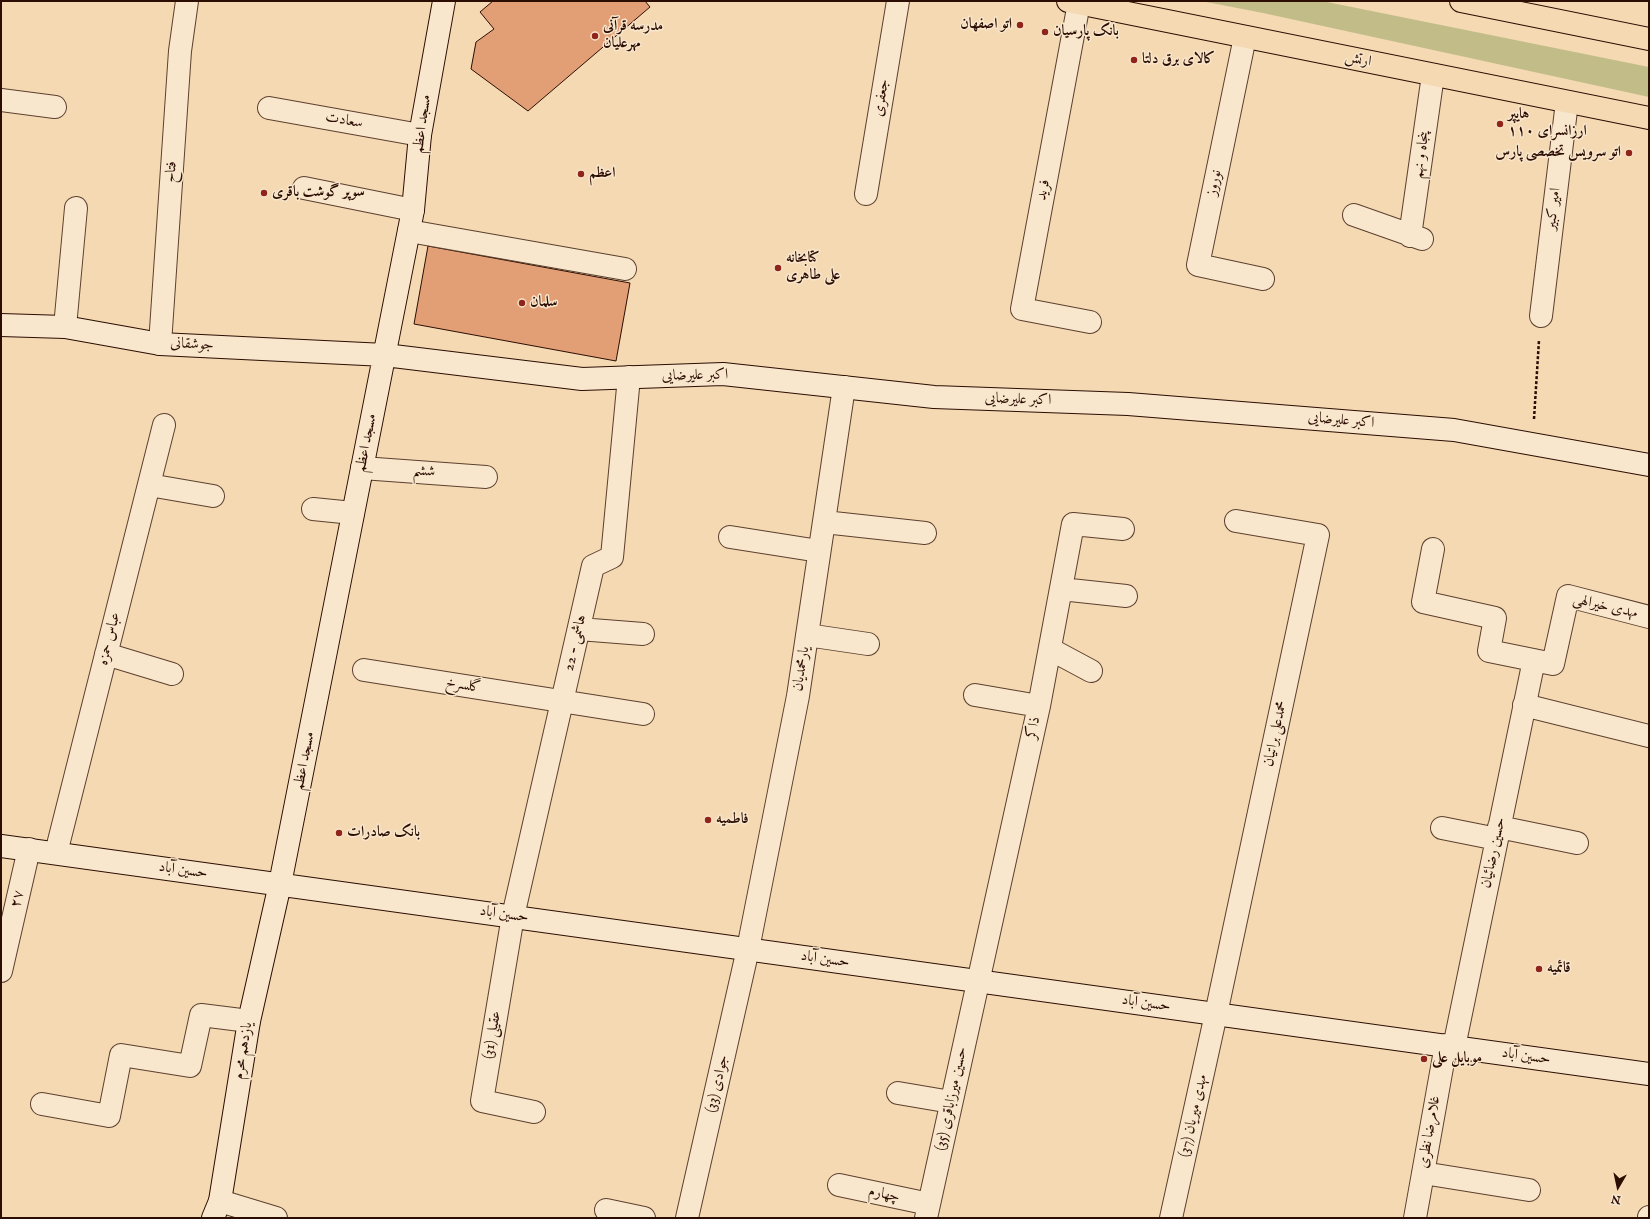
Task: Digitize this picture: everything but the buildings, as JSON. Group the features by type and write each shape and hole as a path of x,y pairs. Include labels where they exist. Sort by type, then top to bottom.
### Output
{"main road":[{"path":"1461,1 1649,39"},
{"name":"ارتش","path":"1073,2 1649,118"}],"street":[{"name":"فتاح","path":"160,344 180,51 187,1"},
{"name":"مسجد اعظم","path":"280,884 413,210 420,135 444,1"},
{"name":"جعفری","path":"866,194 898,1"},
{"name":"فرید","path":"1073,2 1022,309 1090,322"},
{"name":"نوروز","path":"1245,37 1198,265 1264,280"},
{"name":"پنجاه و نهم","path":"1354,215 1416,238 1433,75"},
{"path":"1,100 55,107"},
{"name":"امیر کبیر","path":"1541,316 1567,102"},
{"name":"سعادت","path":"269,108 420,135"},
{"path":"304,188 413,210"},
{"path":"65,327 76,208"},
{"path":"409,231 625,269"},
{"name":"جوشقانی","path":"1,326 65,327 160,344 385,355"},
{"name":"اکبر علیرضایی","path":"385,355 582,379 723,374 934,397 1128,404 1446,430 1649,465"},
{"name":"هاشمی - 22","path":"513,916 593,566 612,557 629,377"},
{"name":"یارمحمدیان","path":"748,949 798,696 844,387"},
{"name":"عباس حمزه","path":"56,853 164,425"},
{"name":"ششم","path":"362,468 486,477"},
{"path":"149,485 214,496"},
{"path":"313,509 353,513"},
{"name":"محمدعلی براتیان","path":"1216,1014 1318,535 1236,521"},
{"path":"824,522 925,533"},
{"name":"ذاکر","path":"978,981 1039,706 1073,524 1123,529"},
{"path":"730,537 819,551"},
{"name":"مهدی خیرالهی","path":"1433,549 1423,602 1495,618 1488,650 1553,664 1568,596 1649,617"},
{"path":"1061,588 1126,596"},
{"path":"579,629 643,634"},
{"path":"807,635 868,644"},
{"path":"1050,649 1091,671"},
{"path":"106,654 172,674"},
{"name":"حسین رضائیان","path":"1450,1046 1498,833 1534,660"},
{"name":"گلسرخ","path":"364,670 643,714"},
{"path":"975,695 1039,706"},
{"path":"1524,705 1649,736"},
{"path":"1442,828 1498,833 1577,843"},
{"name":"حسین آباد","path":"1,846 1649,1074"},
{"name":"۲۷","path":"1,971 29,849"},
{"name":"یازدهم محرم","path":"217,1210 249,1021 280,884"},
{"name":"عقیلی (31)","path":"513,916 482,1101 534,1112"},
{"name":"جوادی (33)","path":"687,1218 748,949"},
{"name":"حسین میرزاباقری (35)","path":"927,1211 978,981"},
{"name":"مهدی میریان (37)","path":"1171,1218 1216,1014"},
{"path":"42,1104 109,1116 121,1055 190,1066 201,1015 249,1021"},
{"name":"غلامرضا نظری","path":"1415,1218 1450,1046"},
{"path":"898,1092 951,1102"},
{"path":"1423,1173 1529,1190"},
{"name":"چهارم","path":"839,1185 927,1211"},
{"path":"217,1210 264,1216"},
{"path":"606,1210 644,1218"}],"path":[{"path":"1532,444 1541,316"}],"shaded area":[{"path":"1201,1 1322,1 1649,67 1649,97 1263,13"}],"place":[{"name":"اتو اصفهان","path":"1020,25"},
{"name":"بانک پارسیان","path":"1045,32"},
{"name":"مدرسه قرآنی مهرعلیان","path":"595,36"},
{"name":"کالای برق دلتا","path":"1134,60"},
{"name":"هایپر ارزانسرای ۱۱۰","path":"1500,124"},
{"name":"اتو سرویس تخصصی پارس","path":"1629,153"},
{"name":"اعظم","path":"581,174"},
{"name":"سوپر گوشت باقری","path":"264,193"},
{"name":"کتابخانه علی طاهری","path":"778,268"},
{"name":"سلمان","path":"522,303"},
{"name":"فاطمیه","path":"708,820"},
{"name":"بانک صادرات","path":"339,833"},
{"name":"قائمیه","path":"1539,969"},
{"name":"موبایل علی","path":"1424,1059"}]}
